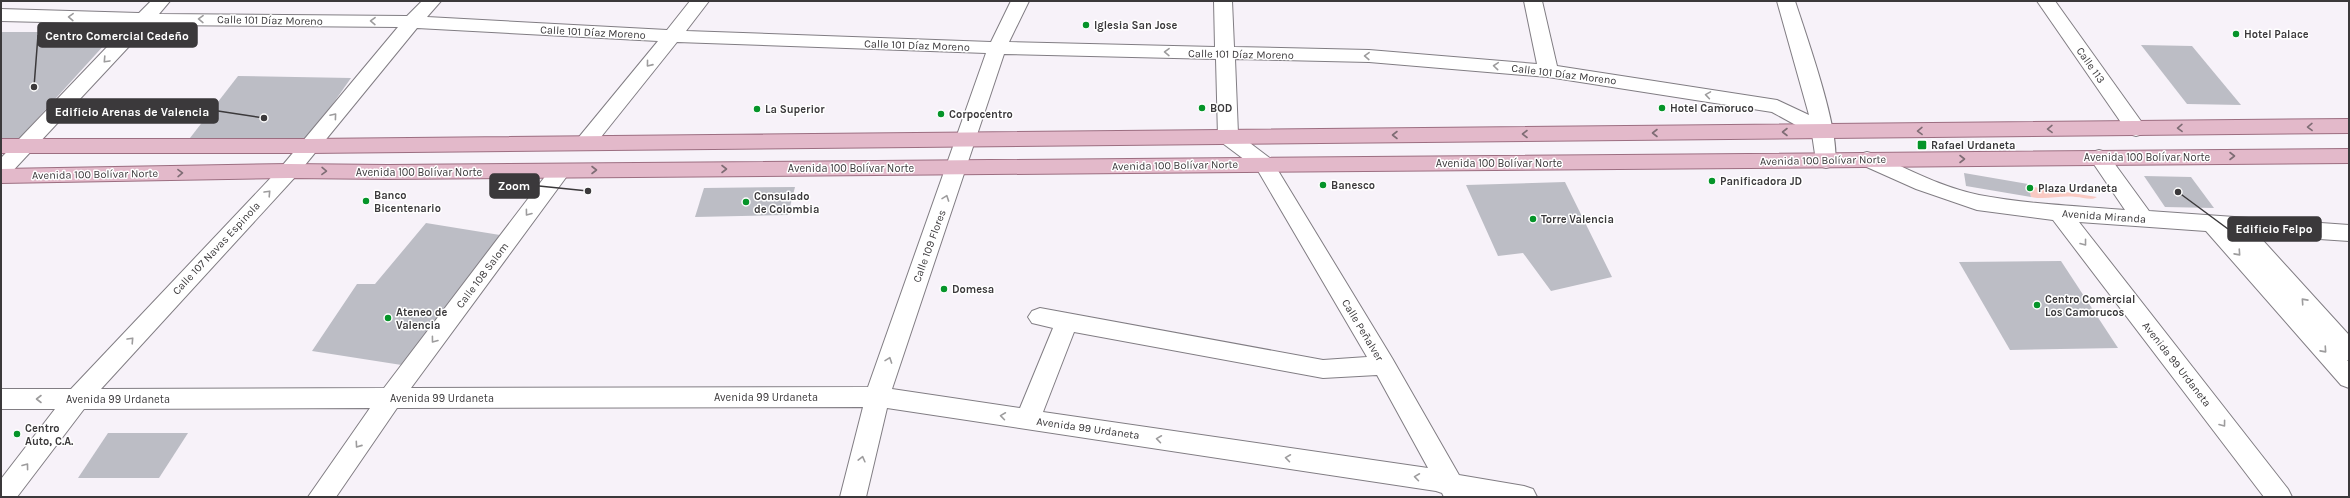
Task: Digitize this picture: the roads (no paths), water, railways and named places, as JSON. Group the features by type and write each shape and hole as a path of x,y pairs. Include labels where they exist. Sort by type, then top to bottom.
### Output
{"main road":[{"path":"1,146 309,146 586,142 1824,132 2349,126"},
{"name":"Avenida 100 Bolívar Norte","path":"1,176 289,171 560,171 2349,156"}],"street":[{"path":"1,171 161,1"},
{"name":"Calle 107 Navas Espinola","path":"2,497 77,399 289,171 412,22 432,1"},
{"path":"586,142 700,1"},
{"name":"Calle 109 Flores","path":"853,497 884,373 957,168 997,48 1020,1"},
{"path":"1223,1 1228,137 1264,164"},
{"path":"1533,1 1548,70"},
{"path":"1786,1 1813,86 1824,132 1826,160"},
{"name":"Calle 113","path":"2046,1 2136,128"},
{"name":"Calle 101 Díaz Moreno","path":"1,15 145,19 412,22 671,36 997,48 1369,56 1548,70 1777,106 1824,132"},
{"path":"2099,158 2142,218"},
{"name":"Avenida Miranda","path":"1867,159 1923,184 1977,202 2060,213 2349,233"},
{"name":"Calle Peñalver","path":"1264,164 1384,365 1455,491"},
{"name":"Calle 108 Salom","path":"321,497 391,397 560,171"},
{"name":"Avenida 99 Urdaneta","path":"2060,213 2279,497"},
{"path":"2212,223 2349,378"},
{"path":"2237,225 2349,351"},
{"path":"1040,317 1323,369 1384,365"},
{"path":"1028,419 1067,322"},
{"name":"Avenida 99 Urdaneta","path":"1,398 877,397 1436,480 1455,491 1524,497"}],"place":[{"name":"Iglesia San Jose","path":"1086,25"},
{"name":"Hotel Palace","path":"2236,34"},
{"name":"Centro Comercial Cedeño","path":"34,87"},
{"name":"BOD","path":"1202,108"},
{"name":"Hotel Camoruco","path":"1662,108"},
{"name":"La Superior","path":"757,109"},
{"name":"Corpocentro","path":"941,114"},
{"name":"Edificio Arenas de Valencia","path":"264,118"},
{"name":"Rafael Urdaneta","path":"1922,145"},
{"name":"Panificadora JD","path":"1712,181"},
{"name":"Banesco","path":"1323,185"},
{"name":"Plaza Urdaneta","path":"2030,188"},
{"name":"Zoom","path":"588,191"},
{"name":"Edificio Felpo","path":"2178,192"},
{"name":"Banco Bicentenario","path":"366,201"},
{"name":"Consulado de Colombia","path":"746,202"},
{"name":"Torre Valencia","path":"1533,219"},
{"name":"Domesa","path":"944,289"},
{"name":"Centro Comercial Los Camorucos","path":"2037,305"},
{"name":"Ateneo de Valencia","path":"388,318"},
{"name":"Centro Auto, C.A.","path":"17,434"}]}
